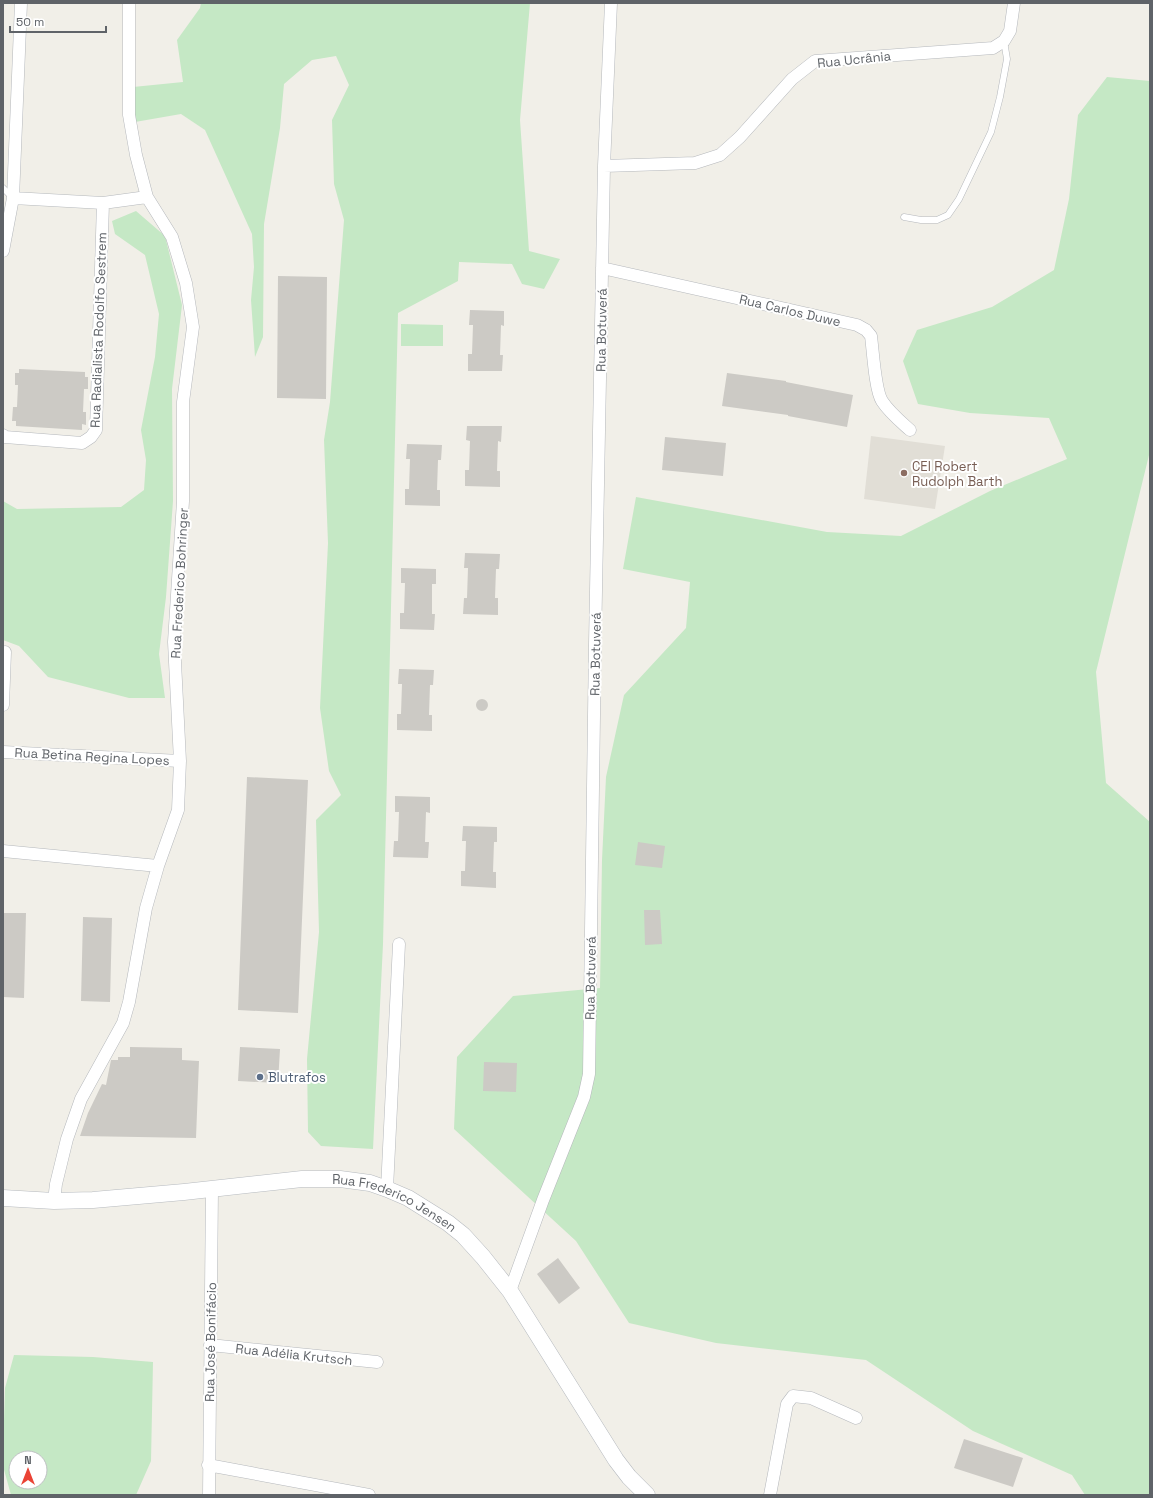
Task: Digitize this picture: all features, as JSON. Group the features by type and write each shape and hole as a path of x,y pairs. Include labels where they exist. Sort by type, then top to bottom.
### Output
{"main road":[{"name":"Rua Frederico Jensen","path":"3,1198 54,1201 93,1200 302,1179 333,1179 370,1183 387,1188 408,1198 448,1223 463,1235 483,1257 510,1291 616,1460 629,1477 647,1495"}],"street":[{"path":"3,251 13,198 21,3"},
{"name":"Rua Frederico Bohringer","path":"54,1201 56,1184 67,1139 81,1099 123,1023 129,1002 146,908 158,866 178,810 180,761 174,642 183,500 183,402 193,327 186,283 172,237 147,197 136,155 129,114 128,3"},
{"name":"Rua Botuverá","path":"510,1291 543,1200 584,1097 589,1074 595,636 604,166 612,3"},
{"path":"1004,41 1010,31 1014,3"},
{"name":"Rua Ucrânia","path":"604,166 695,163 720,155 740,137 792,80 815,61 993,48 1004,41"},
{"path":"13,198 103,203 147,197"},
{"name":"Rua Radialista Rodolfo Sestrem","path":"3,435 5,437 82,444 91,438 96,430 103,203"},
{"name":"Rua Carlos Duwe","path":"602,268 857,325 866,330 870,336 878,390 881,399 887,408 910,430"},
{"path":"3,705 5,652"},
{"name":"Rua Betina Regina Lopes","path":"3,752 180,761"},
{"path":"3,851 158,866"},
{"path":"387,1188 399,944"},
{"name":"Rua José Bonifácio","path":"209,1495 208,1465 212,1189"},
{"name":"Rua Adélia Krutsch","path":"210,1345 378,1362"},
{"path":"770,1495 787,1404 793,1396 811,1398 856,1418"},
{"path":"208,1465 369,1495"}],"lane":[{"path":"904,217 921,220 937,220 948,215 960,199 992,132 1007,59 1004,41"},
{"path":"3,188 13,198"}],"shaded area":[{"name":"CEI Robert Rudolph Barth","path":"871,436 945,446 935,509 864,499"}],"green space":[{"path":"201,3 530,3 520,120 529,251 560,259 544,289 522,284 512,264 459,262 458,281 398,313 383,944 373,1149 321,1146 308,1132 307,1059 319,932 316,820 341,795 329,771 320,708 328,543 324,440 330,402 344,220 334,184 332,120 349,85 336,56 312,60 284,84 280,128 264,224 263,337 255,357 251,300 254,267 252,234 205,130 181,114 135,122 133,87 183,82 177,40 200,8"},
{"path":"1107,77 1150,81 1150,451 1096,672 1106,783 1150,822 1150,1495 1085,1495 1072,1475 973,1431 866,1360 716,1343 629,1323 576,1241 454,1129 457,1057 513,996 600,988 602,860 606,777 624,695 686,628 690,582 623,569 636,497 827,532 901,536 990,491 1067,459 1049,418 970,413 918,404 903,361 917,330 992,307 1054,270 1069,199 1078,115"},
{"path":"136,211 165,236 182,305 172,389 173,501 166,597 159,654 165,698 129,698 48,677 19,646 3,640 3,501 17,509 121,507 144,490 146,460 141,430 155,357 159,314 145,255 115,234 112,221"},
{"path":"401,324 443,325 443,346 401,346"},
{"path":"14,1355 93,1357 153,1362 151,1461 136,1495 11,1495 10,1490 48,1490 48,1450 8,1450 8,1484 3,1466 5,1388"}],"building":[{"path":"278,276 327,277 326,399 277,398"},
{"path":"470,310 504,311 504,326 501,325 500,355 503,355 502,371 468,371 468,354 472,354 473,325 469,325"},
{"path":"19,369 85,372 85,377 88,377 88,389 84,389 83,412 86,412 86,425 82,424 82,430 16,426 16,421 12,421 13,407 17,407 18,385 15,385 15,373 19,373"},
{"path":"727,373 786,381 853,395 847,427 788,415 722,406"},
{"path":"467,426 502,426 501,442 498,441 497,471 500,471 500,487 465,486 465,470 469,470 470,441 466,440"},
{"path":"665,437 726,443 723,476 662,470"},
{"path":"407,444 442,445 441,460 438,460 437,490 440,490 440,506 405,505 405,489 409,489 410,459 406,459"},
{"path":"465,553 500,554 499,569 496,569 495,598 498,598 498,615 463,614 464,598 467,598 468,568 464,568"},
{"path":"401,568 436,569 436,584 432,584 432,614 435,614 434,630 400,629 400,613 404,613 405,583 401,583"},
{"path":"399,669 434,670 433,685 430,685 429,715 432,715 432,731 397,730 397,714 401,714 402,684 398,684"},
{"path":"482,699 486,701 488,705 486,709 482,711 478,709 476,705 478,701"},
{"path":"247,777 308,780 298,1013 238,1010"},
{"path":"395,796 430,797 430,813 426,812 425,842 429,842 428,858 393,857 394,841 398,841 399,812 395,812"},
{"path":"463,826 497,827 497,842 494,842 493,872 496,872 496,888 461,886 461,871 465,871 466,841 462,841"},
{"path":"638,842 665,846 662,868 635,865"},
{"path":"644,910 660,910 662,944 645,945"},
{"path":"3,913 26,913 24,998 3,997"},
{"path":"83,917 112,918 110,1002 81,1001"},
{"path":"130,1047 182,1048 182,1060 199,1061 196,1138 80,1136 88,1113 102,1084 106,1085 111,1060 118,1060 118,1057 130,1057"},
{"path":"240,1047 280,1049 278,1083 238,1081"},
{"path":"484,1062 517,1063 516,1092 483,1091"},
{"path":"558,1258 580,1288 559,1304 537,1274"},
{"path":"964,1439 1023,1458 1013,1487 954,1468"}],"place":[{"name":"CEI Robert Rudolph Barth","path":"904,473"},
{"name":"Blutrafos","path":"260,1077"}]}
